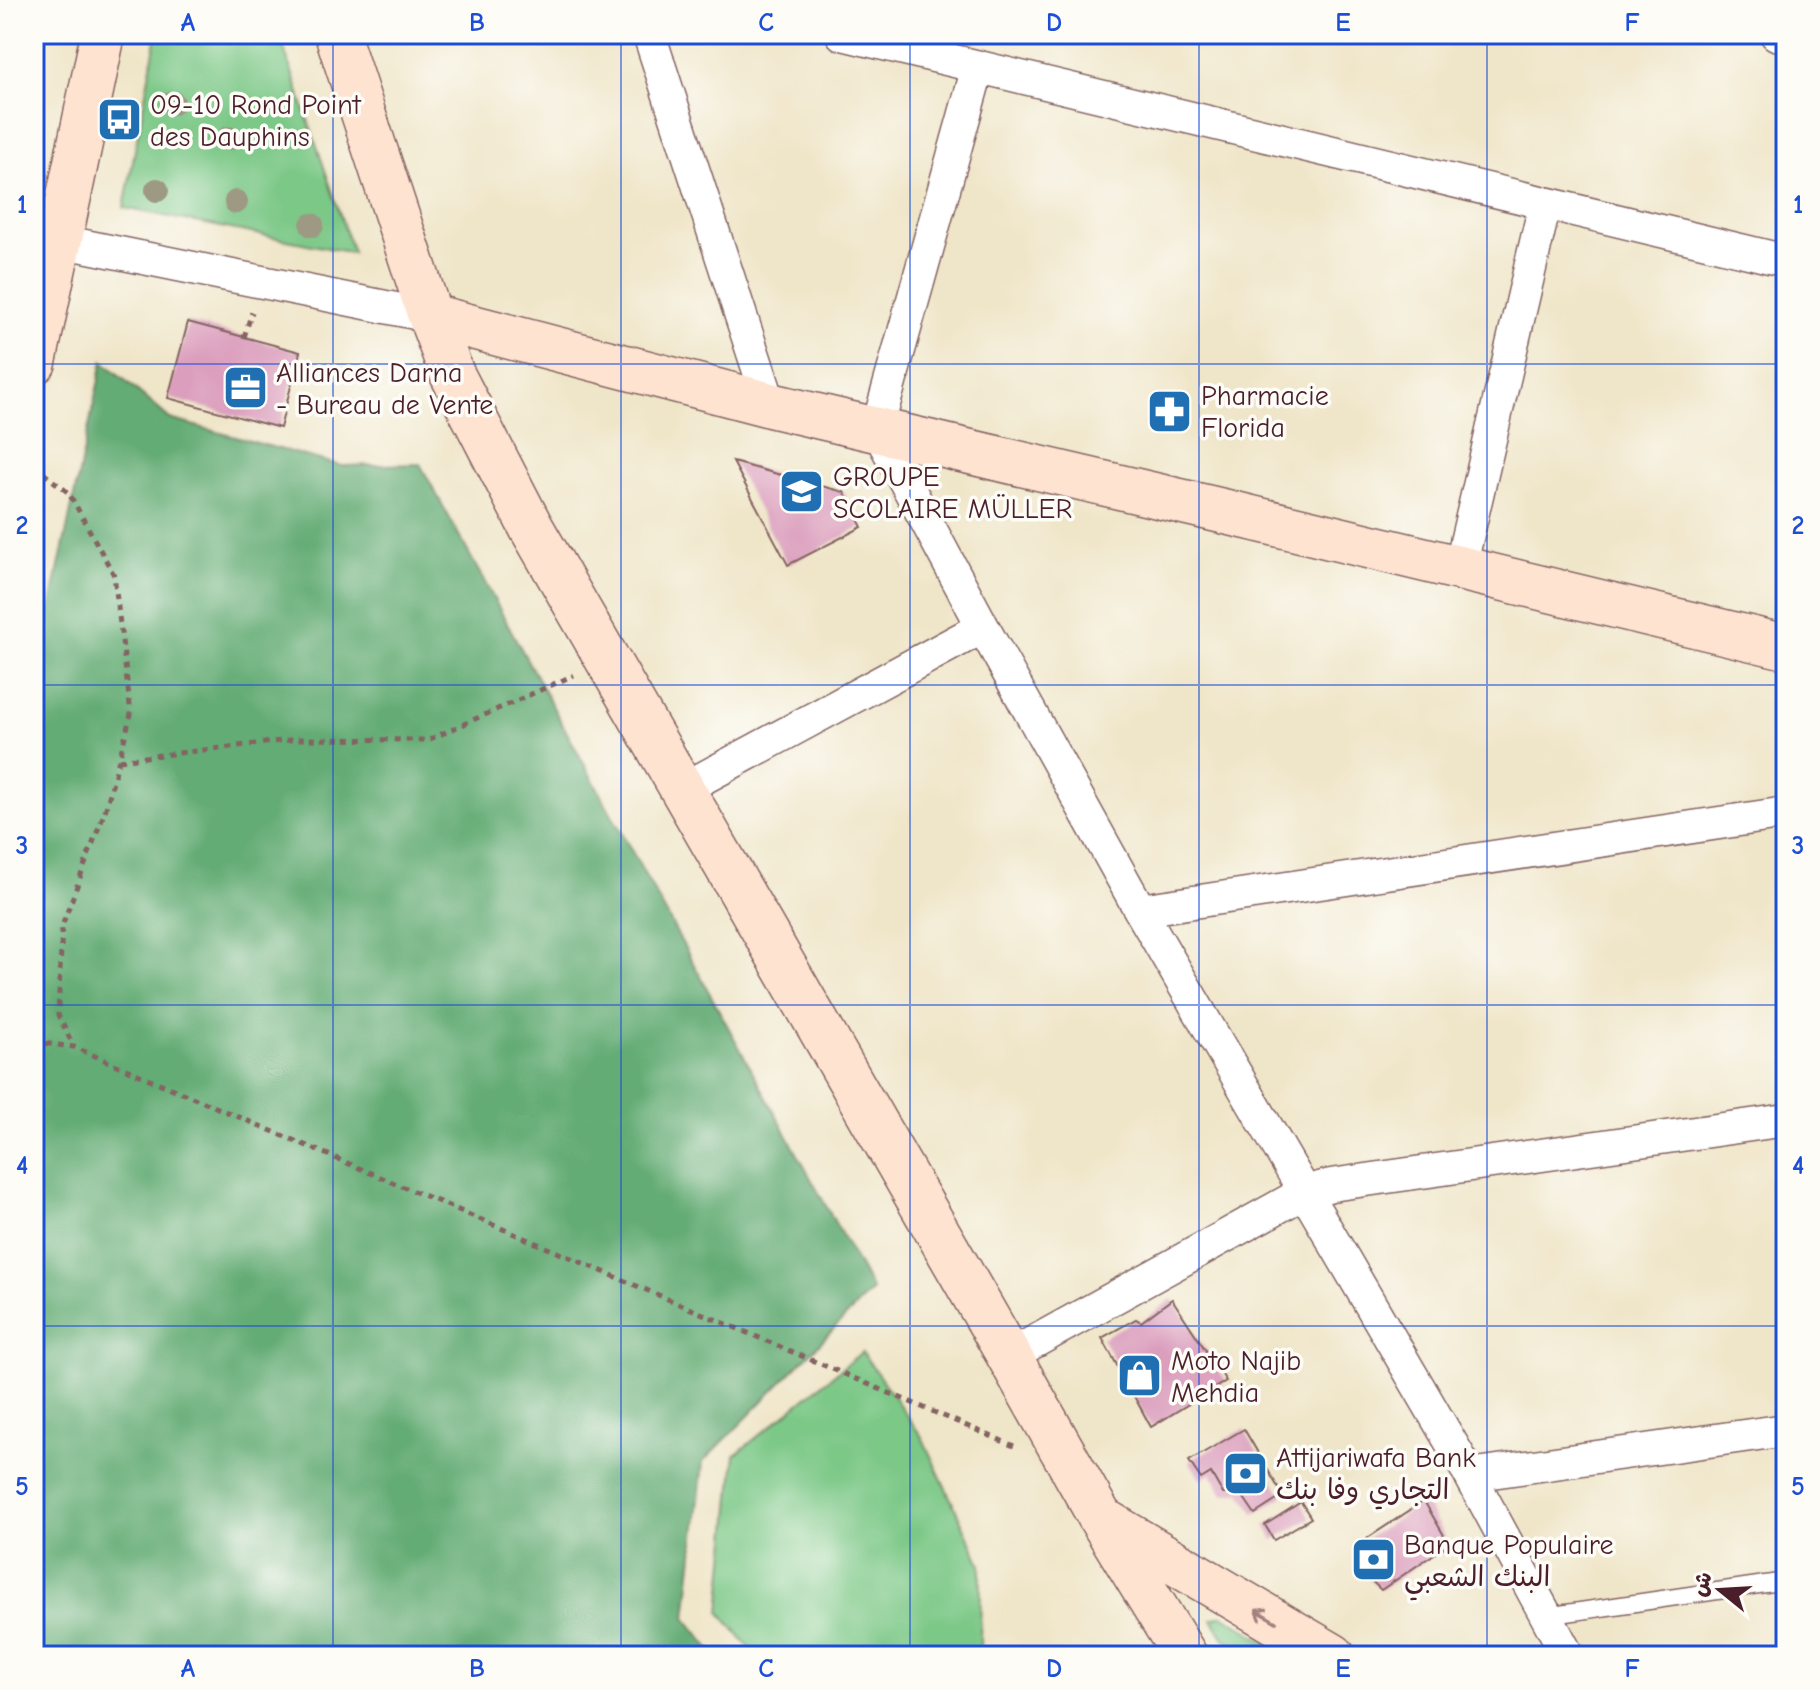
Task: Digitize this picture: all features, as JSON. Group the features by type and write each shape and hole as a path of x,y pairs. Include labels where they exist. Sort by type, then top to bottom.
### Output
{"street":[{"path":"34,362 103,34"},
{"path":"337,34 452,374 531,527 1101,1519 1177,1642 1212,1656"},
{"path":"649,34 770,405"},
{"path":"842,34 1786,261"},
{"path":"1776,34 1786,37"},
{"path":"978,67 877,429 1140,910 1470,1475 1568,1656"},
{"path":"1460,568 1545,204"},
{"path":"60,241 430,316 770,405 1786,647"},
{"path":"683,789 983,627"},
{"path":"1140,910 1786,813"},
{"path":"1009,1356 1305,1192 1331,1185 1786,1120"},
{"path":"1470,1475 1786,1430"},
{"path":"1101,1519 1333,1656"}],"lane":[{"path":"1546,1616 1786,1581"}],"path":[{"path":"34,466 69,493 114,575 131,714 106,808 62,926 58,1015 74,1047"},
{"path":"119,760 298,739 428,740 608,659"},
{"path":"34,1042 74,1047 1015,1446"}],"green space":[{"path":"157,34 279,34 353,253 124,208"},
{"path":"103,361 170,419 342,466 420,464 872,1290 703,1462 686,1618 716,1656 34,1656 34,683"},
{"path":"862,1352 922,1437 981,1564 980,1651 984,1656 756,1656 720,1612 735,1455"},
{"path":"1223,1615 1288,1656 1253,1656 1223,1637 1212,1619"}],"building":[{"path":"188,322 300,352 280,428 168,398"},
{"path":"733,462 844,492 862,527 788,565"},
{"path":"1172,1299 1226,1381 1151,1427 1102,1338 1136,1319 1141,1322"},
{"path":"1244,1429 1283,1496 1255,1514 1240,1492 1223,1494 1211,1473 1201,1479 1189,1461"},
{"path":"1424,1501 1449,1544 1381,1590 1362,1572 1354,1547"},
{"path":"1301,1502 1311,1518 1274,1540 1265,1525"}],"place":[{"name":"09-10 Rond Point des Dauphins","path":"119,120"},
{"name":"Alliances Darna - Bureau de Vente","path":"245,388"},
{"name":"Pharmacie Florida","path":"1170,411"},
{"name":"GROUPE SCOLAIRE MÜLLER","path":"802,492"},
{"name":"Moto Najib Mehdia","path":"1140,1376"},
{"name":"Attijariwafa Bank التجاري وفا بنك","path":"1245,1473"},
{"name":"Banque Populaire البنك الشعبي","path":"1373,1560"}]}
